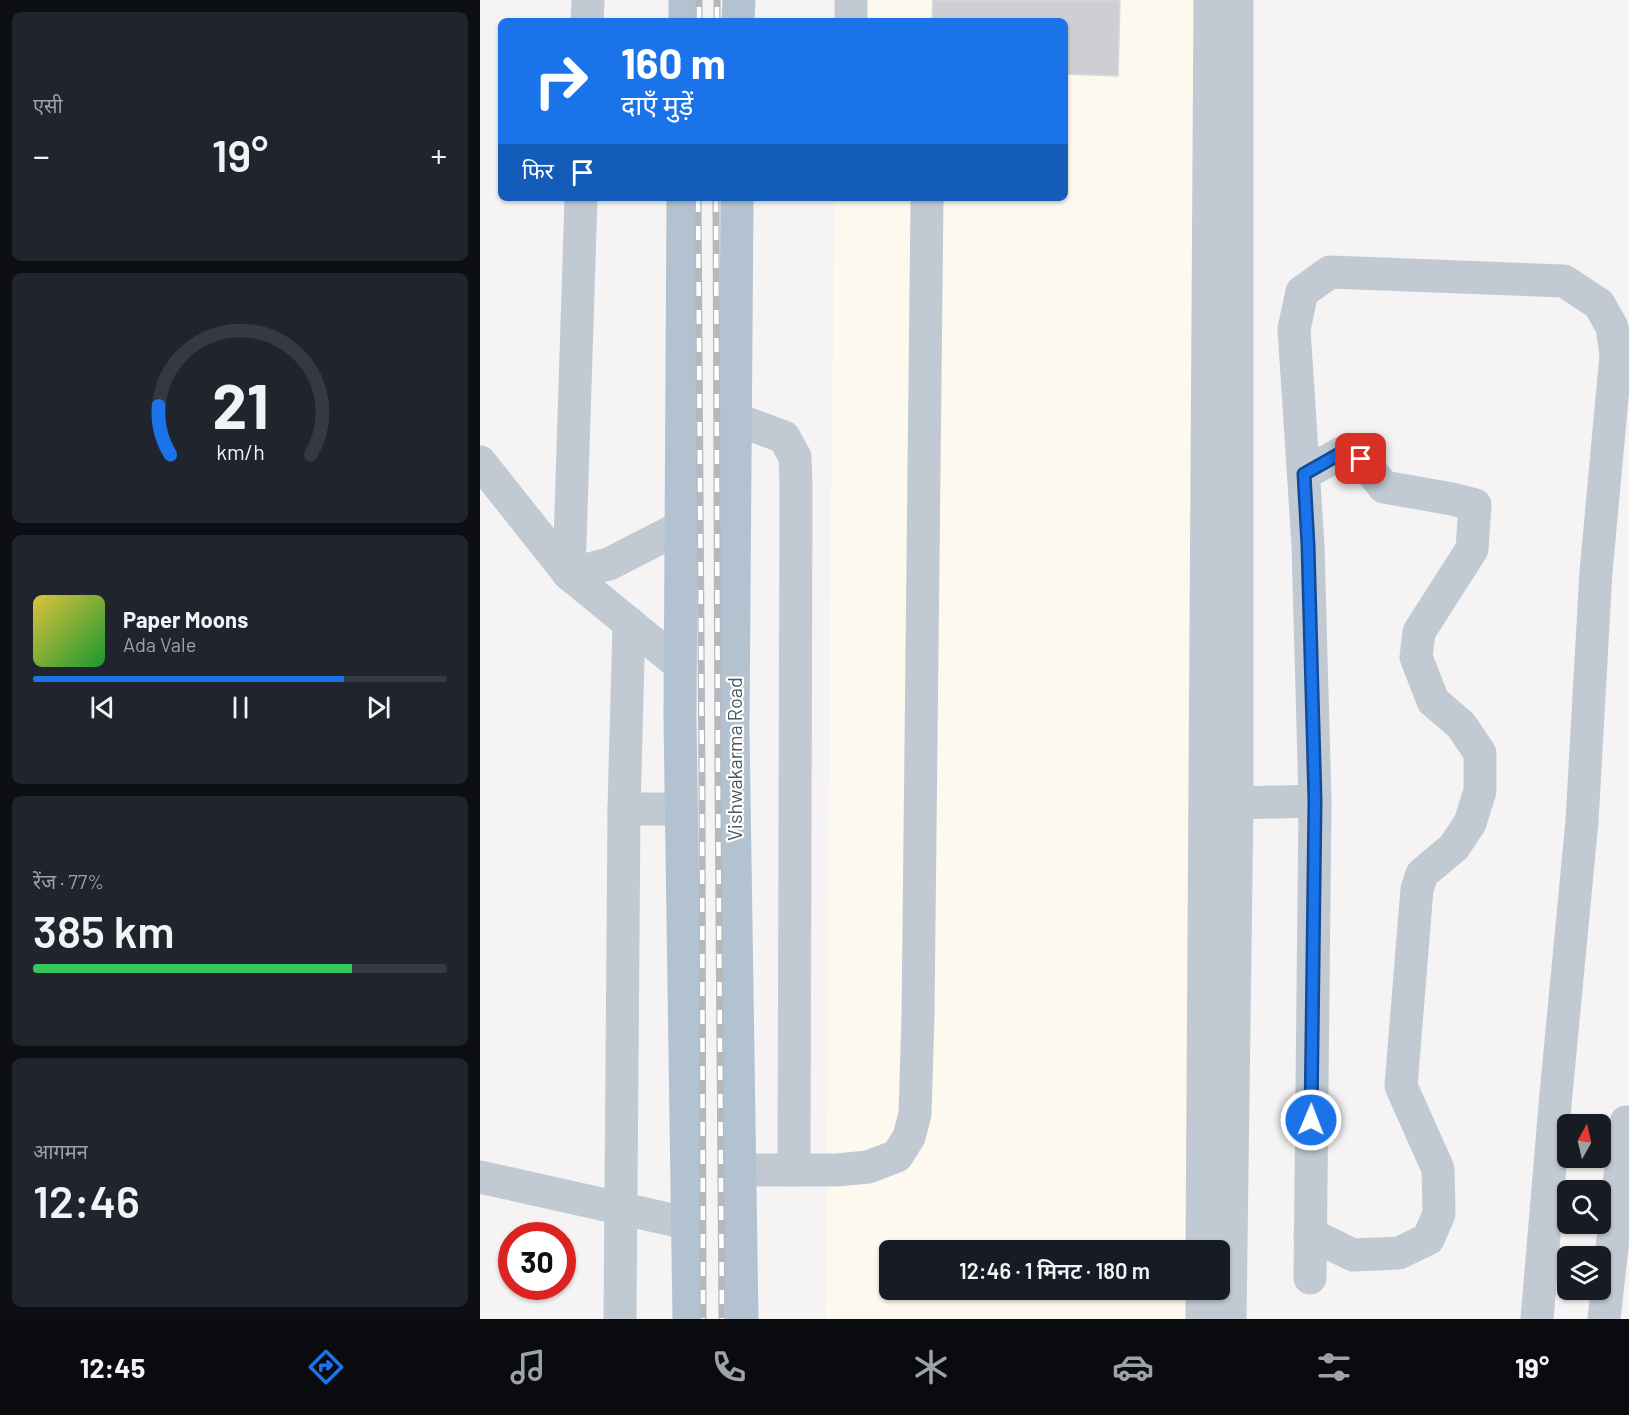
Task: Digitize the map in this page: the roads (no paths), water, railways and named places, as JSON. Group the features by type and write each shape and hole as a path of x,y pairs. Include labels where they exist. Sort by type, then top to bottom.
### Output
{"main road":[{"path":"685,0 685,18"},
{"path":"738,18 739,0"},
{"path":"683,201 680,665 688,1319"},
{"name":"Vishwakarma Road","path":"737,201 733,729 742,1319"}],"street":[{"path":"587,18 588,0"},
{"path":"851,0 851,18"},
{"path":"1203,1240 1210,0"},
{"path":"1230,1319 1238,803 1237,0"},
{"path":"569,574 581,201"},
{"path":"740,1170 837,1170 868,1167 897,1156 909,1137 915,1114 927,201"},
{"path":"1310,1278 1315,801 1308,545 1294,329 1302,292 1330,272 1564,281 1599,304 1612,327 1616,355 1596,572 1582,821 1537,1319"},
{"path":"735,419 784,437 795,457 794,1170"},
{"path":"1304,474 1341,453 1361,459 1384,487 1452,499 1475,506 1472,549 1419,632 1416,657 1433,700 1461,725 1480,753 1480,791 1470,823 1454,847 1422,874 1417,889 1401,1086 1438,1169 1439,1214 1428,1239 1399,1253 1353,1255 1310,1234"},
{"path":"480,462 569,574 680,665"},
{"path":"569,574 609,564 681,526"},
{"path":"620,1319 624,809 629,623"},
{"path":"1238,803 1315,801"},
{"path":"624,809 681,809"},
{"path":"1604,1319 1626,1122 1629,1122"},
{"path":"480,1177 686,1223"},
{"path":"1202,1300 1202,1319"}],"railway":[{"path":"699,0 699,18"},
{"path":"717,0 717,18"},
{"path":"698,201 703,1319"},
{"path":"716,201 722,1319"}]}
